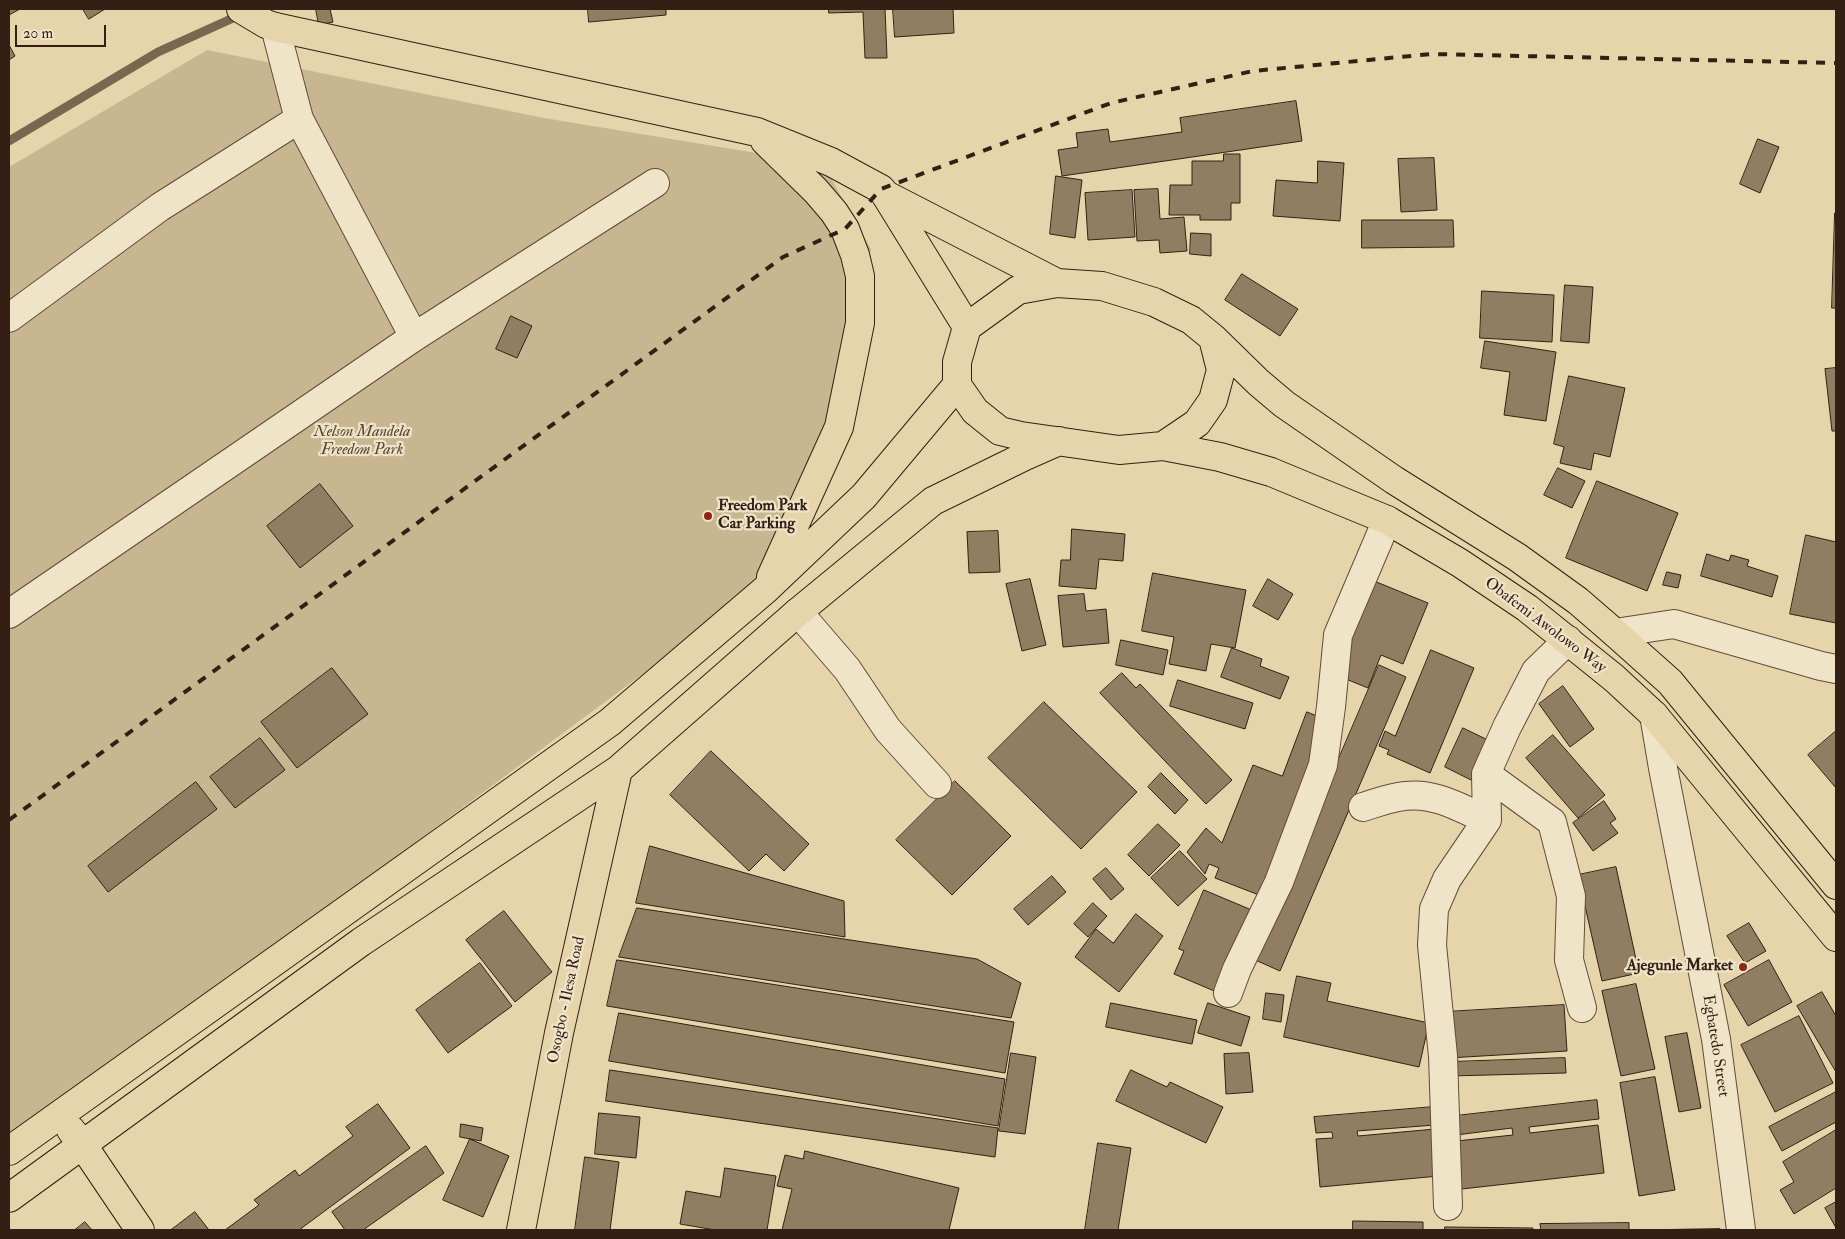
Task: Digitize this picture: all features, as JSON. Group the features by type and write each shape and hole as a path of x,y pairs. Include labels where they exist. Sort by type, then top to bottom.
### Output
{"main road":[{"path":"241,9 270,25 757,132 831,162 881,189 967,327"},
{"path":"757,132 816,191 834,212 855,255 860,276 860,322 849,384 838,427 765,590"},
{"path":"885,194 1057,283"},
{"path":"1213,338 1221,370 1213,400 1197,423 1163,446 1119,450 1021,436 1000,431 975,411 957,385 957,362 967,327 1018,290 1057,283 1102,286 1154,302 1191,320 1213,338 1258,382 1284,404 1394,480 1517,557 1578,601 1615,633 1670,682 1836,885"},
{"path":"9,1151 610,722 765,590 864,496 957,385"},
{"path":"9,1198 361,942 618,770 798,612 933,502 1059,441"},
{"name":"Obafemi Awolowo Way","path":"1163,446 1220,457 1271,472 1387,520 1460,563 1527,608 1568,640 1654,715 1836,937"},
{"name":"Osogbo - Ilesa Road","path":"521,1230 559,1034 618,770"},
{"path":"59,1115 82,1144 140,1230"}],"street":[{"path":"270,25 299,119 414,337"},
{"path":"9,318 160,207 299,119"},
{"path":"9,614 414,337 655,183"},
{"path":"1228,993 1279,882 1323,765 1338,635 1387,520"},
{"path":"798,612 847,669 888,730 936,784"},
{"path":"1615,633 1674,624 1836,669"},
{"path":"1448,1206 1443,1056 1432,945 1434,909 1447,879 1487,820 1486,774 1507,727 1536,671 1568,640"},
{"name":"Egbatedo Street","path":"1654,715 1662,768 1716,1038 1741,1230"},
{"path":"1486,774 1552,822 1571,896 1569,960 1582,1008"},
{"path":"1363,807 1404,796 1426,795 1487,820"}],"green space":[{"name":"Nelson Mandela Freedom Park","path":"207,50 544,118 823,164 871,249 836,426 752,593 9,1144 9,167"}],"building":[{"path":"9,9 20,9 9,15"},
{"path":"83,9 105,9 89,19"},
{"path":"316,9 330,9 333,22 319,25"},
{"path":"588,9 666,9 666,15 589,22"},
{"path":"829,9 885,9 887,58 865,58 863,12 829,13"},
{"path":"893,9 953,9 954,33 895,37"},
{"path":"9,45 15,56 9,60"},
{"path":"1296,101 1302,141 1062,176 1058,150 1078,147 1076,133 1108,129 1110,142 1182,132 1180,118"},
{"path":"1758,139 1779,147 1760,193 1740,184"},
{"path":"1224,154 1240,154 1240,203 1231,203 1231,220 1200,220 1200,215 1169,215 1170,185 1192,185 1192,161 1223,161"},
{"path":"1434,158 1437,210 1401,212 1398,159"},
{"path":"1318,161 1344,163 1340,221 1273,216 1276,180 1317,183"},
{"path":"1056,176 1082,180 1075,238 1050,234"},
{"path":"1158,189 1160,219 1184,217 1187,251 1160,253 1159,240 1137,241 1134,190"},
{"path":"1132,190 1135,237 1088,240 1085,193"},
{"path":"1835,213 1836,308 1832,308"},
{"path":"1362,220 1453,220 1454,247 1362,248"},
{"path":"1191,233 1211,234 1211,256 1190,254"},
{"path":"1242,274 1298,309 1280,336 1225,300"},
{"path":"1565,285 1593,287 1589,343 1561,341"},
{"path":"1482,291 1554,295 1552,342 1480,338"},
{"path":"511,316 532,326 517,358 496,349"},
{"path":"1485,341 1556,352 1546,421 1504,415 1510,372 1481,368"},
{"path":"1836,368 1836,431 1832,431 1825,369"},
{"path":"1569,376 1625,388 1610,457 1594,453 1591,470 1560,463 1564,447 1554,444"},
{"path":"1558,468 1585,481 1572,508 1544,495"},
{"path":"1597,481 1678,513 1647,591 1566,558"},
{"path":"320,484 353,526 300,568 267,526"},
{"path":"1072,529 1125,534 1123,561 1099,559 1096,589 1059,586 1061,560 1070,560"},
{"path":"998,531 1000,572 969,573 967,532"},
{"path":"1806,535 1836,542 1836,623 1790,614"},
{"path":"1707,554 1729,561 1731,555 1749,560 1747,566 1778,576 1772,597 1701,576"},
{"path":"1667,572 1681,575 1678,588 1663,585"},
{"path":"1153,573 1246,590 1235,648 1211,644 1206,671 1169,664 1174,637 1142,631"},
{"path":"1030,579 1046,645 1022,651 1006,584"},
{"path":"1268,579 1293,594 1278,620 1253,606"},
{"path":"1374,581 1428,603 1403,664 1381,655 1368,688 1336,675"},
{"path":"1084,594 1086,611 1106,609 1109,643 1063,647 1058,596"},
{"path":"1121,640 1168,650 1163,675 1116,665"},
{"path":"1232,648 1262,659 1260,666 1289,677 1280,699 1221,677"},
{"path":"1431,650 1474,668 1430,773 1387,754 1389,750 1379,746 1385,731 1395,736"},
{"path":"1379,665 1406,677 1280,971 1253,959"},
{"path":"332,668 368,714 297,768 261,722"},
{"path":"1122,673 1136,688 1140,684 1232,780 1206,804 1100,693"},
{"path":"1178,680 1253,703 1245,729 1170,706"},
{"path":"1563,686 1594,729 1570,747 1539,704"},
{"path":"1044,702 1137,792 1081,849 988,758"},
{"path":"1307,712 1327,720 1259,895 1215,878 1219,868 1209,864 1205,874 1187,852 1206,828 1222,843 1253,765 1282,776"},
{"path":"1463,728 1490,741 1471,780 1445,767"},
{"path":"1836,731 1836,788 1808,755"},
{"path":"1553,735 1605,795 1578,818 1526,758"},
{"path":"260,738 285,770 235,808 210,777"},
{"path":"711,751 809,844 784,871 766,854 749,871 670,795"},
{"path":"1161,773 1188,800 1175,814 1148,787"},
{"path":"955,781 1011,836 952,895 896,840"},
{"path":"196,782 217,809 108,892 88,866"},
{"path":"1604,801 1616,819 1610,823 1618,833 1593,851 1573,823"},
{"path":"1158,824 1180,845 1149,876 1128,855"},
{"path":"650,846 844,901 845,937 636,903"},
{"path":"1180,851 1207,879 1178,906 1151,878"},
{"path":"1616,867 1639,973 1602,981 1578,875"},
{"path":"1106,868 1124,889 1111,900 1093,879"},
{"path":"1052,876 1066,892 1028,925 1014,909"},
{"path":"1204,890 1254,911 1219,993 1174,974 1184,951 1179,949"},
{"path":"1093,903 1107,916 1088,937 1074,924"},
{"path":"637,908 977,959 1021,983 1011,1018 619,957"},
{"path":"504,911 552,972 515,1002 466,940"},
{"path":"1136,914 1163,936 1119,992 1075,957 1096,929 1113,943"},
{"path":"1749,923 1766,951 1745,963 1727,936"},
{"path":"617,960 1014,1022 1005,1073 607,1006"},
{"path":"1769,960 1792,1002 1748,1026 1724,985"},
{"path":"480,963 512,1006 448,1053 416,1010"},
{"path":"1297,976 1331,983 1327,1001 1429,1023 1419,1067 1284,1037"},
{"path":"1636,984 1655,1069 1621,1076 1602,991"},
{"path":"1822,992 1836,1016 1836,1072 1797,1006"},
{"path":"1266,993 1284,995 1281,1022 1263,1019"},
{"path":"1111,1003 1197,1020 1192,1044 1106,1027"},
{"path":"1208,1003 1250,1017 1241,1046 1198,1033"},
{"path":"1564,1005 1567,1051 1448,1058 1445,1012"},
{"path":"619,1013 1005,1079 998,1126 609,1061"},
{"path":"1799,1016 1833,1083 1775,1112 1741,1045"},
{"path":"1687,1033 1701,1108 1679,1112 1665,1037"},
{"path":"1011,1053 1036,1057 1025,1134 999,1131"},
{"path":"1249,1053 1253,1092 1226,1094 1224,1054"},
{"path":"1565,1058 1566,1073 1450,1076 1450,1062"},
{"path":"610,1070 998,1128 995,1157 606,1101"},
{"path":"1131,1070 1167,1087 1170,1082 1223,1107 1206,1143 1116,1101"},
{"path":"1655,1077 1675,1190 1639,1196 1620,1083"},
{"path":"1836,1092 1836,1122 1782,1151 1769,1127"},
{"path":"1597,1100 1599,1119 1529,1127 1530,1133 1598,1125 1604,1173 1453,1190 1447,1142 1513,1135 1512,1128 1448,1136 1446,1117"},
{"path":"378,1104 410,1148 299,1230 225,1230 259,1205 254,1200 295,1170 299,1176 353,1136 346,1127"},
{"path":"1433,1107 1435,1125 1357,1131 1358,1136 1435,1129 1439,1176 1320,1187 1316,1139 1333,1138 1332,1132 1316,1133 1314,1117"},
{"path":"599,1113 640,1117 636,1158 595,1154"},
{"path":"461,1124 483,1128 481,1141 460,1137"},
{"path":"1836,1130 1836,1188 1794,1214 1780,1190 1794,1182 1783,1162"},
{"path":"470,1139 509,1156 483,1217 443,1200"},
{"path":"1098,1143 1131,1148 1118,1230 1085,1230"},
{"path":"426,1146 444,1173 363,1230 345,1230 332,1212"},
{"path":"805,1151 959,1188 949,1230 782,1230 792,1189 777,1186 785,1155 803,1159"},
{"path":"585,1157 619,1162 610,1230 575,1230"},
{"path":"725,1168 776,1176 767,1230 715,1230 680,1224 686,1191 720,1197"},
{"path":"1836,1202 1836,1228 1825,1208"},
{"path":"195,1212 209,1230 171,1230"},
{"path":"1353,1221 1423,1222 1423,1230 1353,1230"},
{"path":"85,1222 92,1230 75,1230"},
{"path":"1629,1223 1629,1230 1541,1230 1540,1224"},
{"path":"1445,1227 1533,1228 1533,1230 1445,1230"},
{"path":"1720,1229 1720,1230 1641,1230"}],"waterway":[{"path":"9,141 158,52 242,14"}],"railway":[{"path":"9,820 783,257 845,229 881,189 1111,103 1253,71 1431,54 1836,63"}],"place":[{"name":"Freedom Park Car Parking","path":"708,516"},
{"name":"Ajegunle Market","path":"1743,967"}]}
